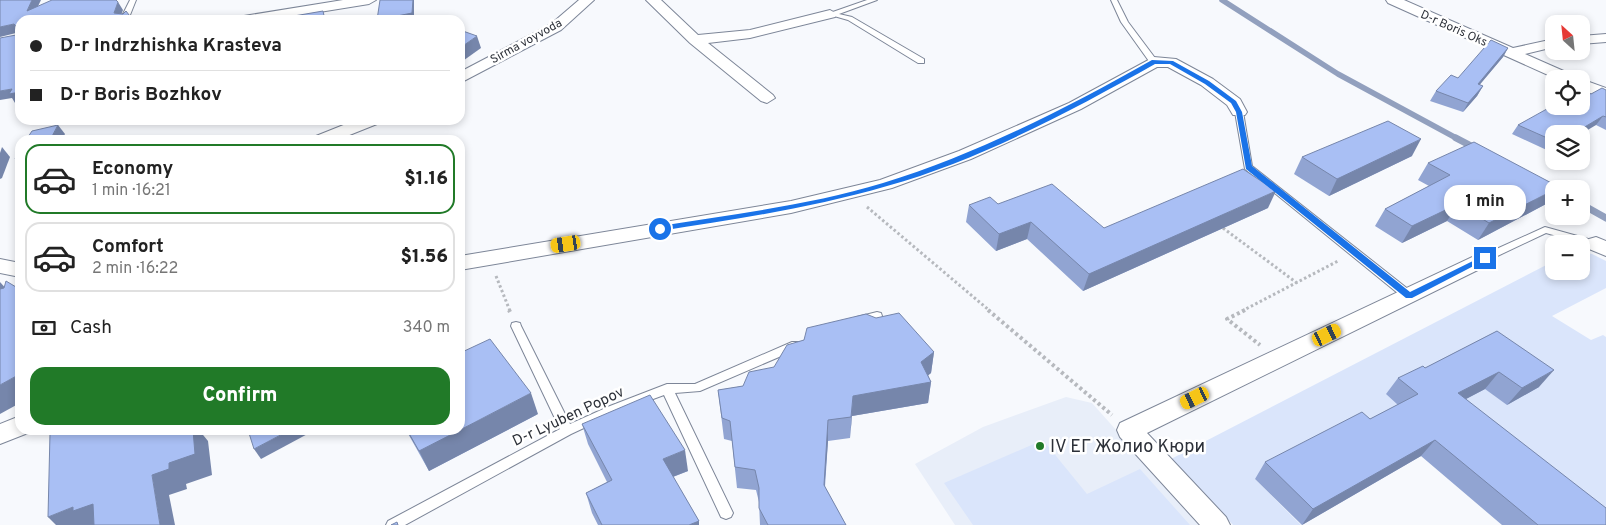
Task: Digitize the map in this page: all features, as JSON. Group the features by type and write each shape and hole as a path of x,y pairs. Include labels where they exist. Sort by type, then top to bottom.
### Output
{"street":[{"path":"275,15 369,0"},
{"name":"Sirma voyvoda","path":"465,75 556,27 587,0"},
{"path":"653,0 695,40 766,98"},
{"name":"D-r Boris Oks","path":"1393,0 1550,70"},
{"path":"695,40 750,34 830,14"},
{"path":"1590,39 1606,38"},
{"path":"1511,53 1545,44"},
{"path":"465,262 791,207 886,184 965,156 1075,106 1154,62 1171,62 1207,82 1234,102 1239,112"},
{"path":"1590,88 1606,94"},
{"path":"334,135 359,125"},
{"path":"1218,525 1129,430 1485,258"},
{"path":"0,266 15,269"},
{"path":"0,434 15,428"}],"lane":[{"path":"126,15 133,0"},
{"path":"830,14 874,0"},
{"path":"1114,0 1124,22 1154,62"},
{"path":"830,14 850,18 921,61"},
{"path":"1239,112 1248,167 1409,296"},
{"path":"1485,258 1545,230 1601,247"},
{"path":"851,323 877,316"},
{"path":"516,326 567,430"},
{"name":"D-r Lyuben Popov","path":"393,525 567,430 667,390 696,388 806,341"},
{"path":"667,390 726,514"}],"path":[{"path":"852,193 1129,430"},
{"path":"1223,228 1297,282"},
{"path":"1278,359 1227,319 1355,252"},
{"path":"488,257 516,326"}],"shaded area":[{"path":"1590,254 1606,261 1606,288 1552,316 1591,340 1603,335 1606,337 1606,525 1405,411 1255,479 1301,525 1233,525 1171,459 1545,266 1545,280 1590,280"},
{"name":"IV ЕГ Жолио Кюри","path":"1066,397 1092,403 1201,525 955,525 915,464 983,427"},
{"path":"1043,440 1087,494 1140,469 1190,525 973,525 944,483"}],"building":[{"path":"0,0 32,0 27,11 52,0 116,0 118,2 114,13 123,14 126,11 129,15 15,15 15,25 0,27"},
{"path":"380,0 413,0 412,13 378,15"},
{"path":"323,11 324,15 300,15"},
{"path":"465,32 477,36 465,44"},
{"path":"15,35 15,93 9,94 12,89 0,91 0,38"},
{"path":"1491,40 1508,48 1478,84 1483,86 1468,103 1436,91 1451,75 1458,78"},
{"path":"1602,88 1606,90 1606,117 1603,116 1588,125 1545,125 1545,137 1518,125 1545,110 1545,115 1590,115 1591,94"},
{"path":"1388,121 1421,139 1337,179 1302,157"},
{"path":"58,125 53,135 29,135 32,131"},
{"path":"1474,142 1546,180 1545,195 1489,223 1458,204 1412,226 1385,209 1450,175 1428,163"},
{"path":"1243,169 1276,191 1089,274 1031,222 999,234 969,205 990,197 998,204 1052,184 1104,228"},
{"path":"6,281 15,286 15,377 0,385 0,289 4,288"},
{"path":"899,313 934,352 921,362 931,382 853,396 851,417 828,420 824,485 846,525 768,525 759,508 759,488 755,470 735,467 730,421 722,418 718,390 743,386 749,372 774,367 787,345 804,340 807,328 866,314 876,318"},
{"path":"1497,331 1554,370 1522,388 1499,372 1458,393 1606,508 1606,525 1538,525 1435,440 1313,509 1265,462 1362,412 1370,419 1418,394 1398,378 1423,366 1425,368"},
{"path":"490,339 531,393 465,427 465,351"},
{"path":"650,395 685,450 663,459 699,521 689,525 602,525 586,493 612,480 582,424"},
{"path":"50,435 193,435 195,454 169,463 169,469 152,475 160,525 94,525 93,504 73,511 73,507 48,517"},
{"path":"250,435 281,435 254,449"},
{"path":"410,435 450,435 419,451"}],"waterway":[{"path":"1222,0 1338,74 1458,139"},
{"path":"1456,138 1477,149"},
{"path":"1590,209 1606,218"}],"place":[{"name":"IV ЕГ Жолио Кюри","path":"1040,446"}],"route":[{"path":"660,229 791,207 886,184 965,156 1075,106 1140,68 1154,62 1171,62 1207,82 1234,102 1239,112 1248,167 1409,296 1485,258"}]}
